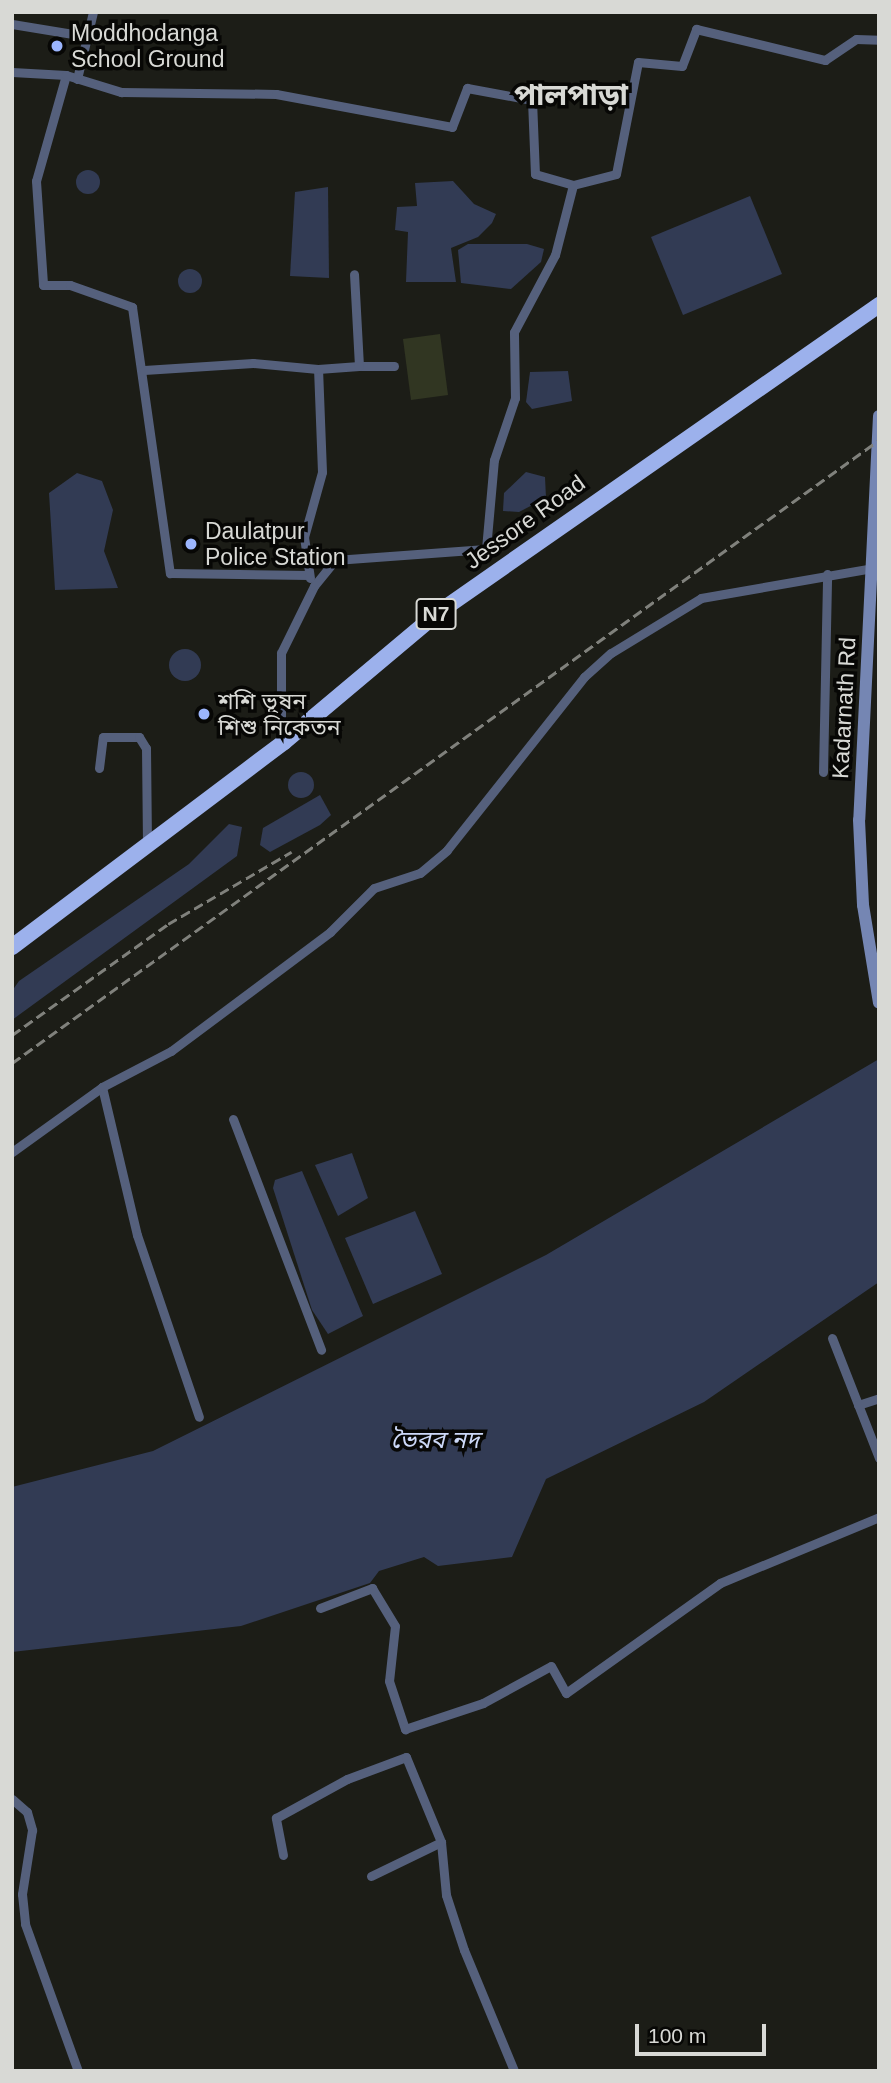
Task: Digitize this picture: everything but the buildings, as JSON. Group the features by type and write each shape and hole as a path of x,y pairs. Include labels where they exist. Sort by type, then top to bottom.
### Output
{"highway":[{"name":"Jessore Road","path":"12,937 281,735 438,602 879,299"},
{"name":"Jessore Road","path":"12,947 284,742 439,612 879,306"}],"main road":[{"name":"Kadarnath Rd","path":"879,415 876,567 859,820 863,905 879,1003"}],"street":[{"path":"77,79 85,36 93,12"},
{"path":"12,24 85,36"},
{"path":"12,72 66,75 121,92 276,94 452,127 467,88 532,100 535,174 573,185 616,174 638,62 682,66 696,29 825,60 856,39 879,40"},
{"path":"66,75 36,181 43,285 70,285 132,307 144,370 170,573 309,575"},
{"path":"281,735 281,653 314,586 335,560 486,548 494,460 515,398 514,332 555,255 573,185"},
{"path":"354,274 359,366"},
{"path":"144,370 253,363 318,369 394,366"},
{"path":"314,586 309,575 304,537 322,472 318,369"},
{"path":"12,1152 102,1087 171,1051 330,932 374,888 429,865 583,677 611,653 701,598 876,567"},
{"path":"823,772 827,574"},
{"path":"99,768 103,737 139,737 146,748 147,837"},
{"path":"102,1087 137,1235 199,1417"},
{"path":"233,1119 321,1350"},
{"path":"832,1338 879,1458"},
{"path":"858,1405 879,1398"},
{"path":"320,1608 372,1588 395,1626 389,1681 405,1729 483,1703 551,1666 566,1693 720,1583 879,1517"},
{"path":"283,1855 276,1818 404,1756 425,1792 441,1842 446,1895 514,2071"},
{"path":"12,1799 27,1812 32,1830 22,1894 25,1924 78,2071"},
{"path":"371,1876 441,1842"}],"green space":[{"path":"440,334 448,395 411,400 403,339"}],"water":[{"path":"88,170 97,173 100,182 97,191 88,194 79,191 76,182 79,173"},
{"path":"453,181 474,204 496,214 492,223 478,237 451,248 456,282 406,282 408,232 395,230 397,207 417,206 415,183"},
{"path":"328,187 329,278 290,276 295,192"},
{"path":"750,196 782,274 683,315 651,237"},
{"path":"468,244 527,244 544,249 541,262 511,289 461,283 458,250"},
{"path":"190,269 201,276 202,281 195,292 190,293 179,286 178,281 185,270"},
{"path":"568,371 572,401 532,409 526,402 530,372"},
{"path":"526,472 545,477 546,498 519,512 503,511 504,493"},
{"path":"77,473 102,481 113,510 104,551 118,588 55,590 49,493"},
{"path":"185,649 196,654 201,665 196,676 185,681 174,676 169,665 174,654"},
{"path":"301,772 310,776 314,785 310,794 301,798 292,794 288,785 292,776"},
{"path":"320,795 331,815 320,825 270,852 260,845 263,828"},
{"path":"229,824 242,827 237,856 12,1020 12,991 19,981 189,864"},
{"name":"ভৈরব নদ","path":"879,1059 879,1282 704,1402 546,1479 512,1557 438,1566 424,1557 379,1571 370,1583 241,1626 12,1652 12,1487 153,1451 546,1255"},
{"path":"352,1153 368,1198 338,1216 315,1165"},
{"path":"302,1171 363,1316 328,1334 312,1310 273,1188 275,1180"},
{"path":"415,1211 442,1274 373,1304 345,1238"}],"railway":[{"path":"12,1063 879,440"},
{"path":"12,1035 168,924 291,852"}],"place":[{"name":"Moddhodanga School Ground","path":"57,46"},
{"name":"Daulatpur Police Station","path":"191,544"},
{"name":"শশি ভূষন শিশু নিকেতন","path":"204,714"}],"district":[{"name":"পালপাড়া","path":"571,95"}]}
